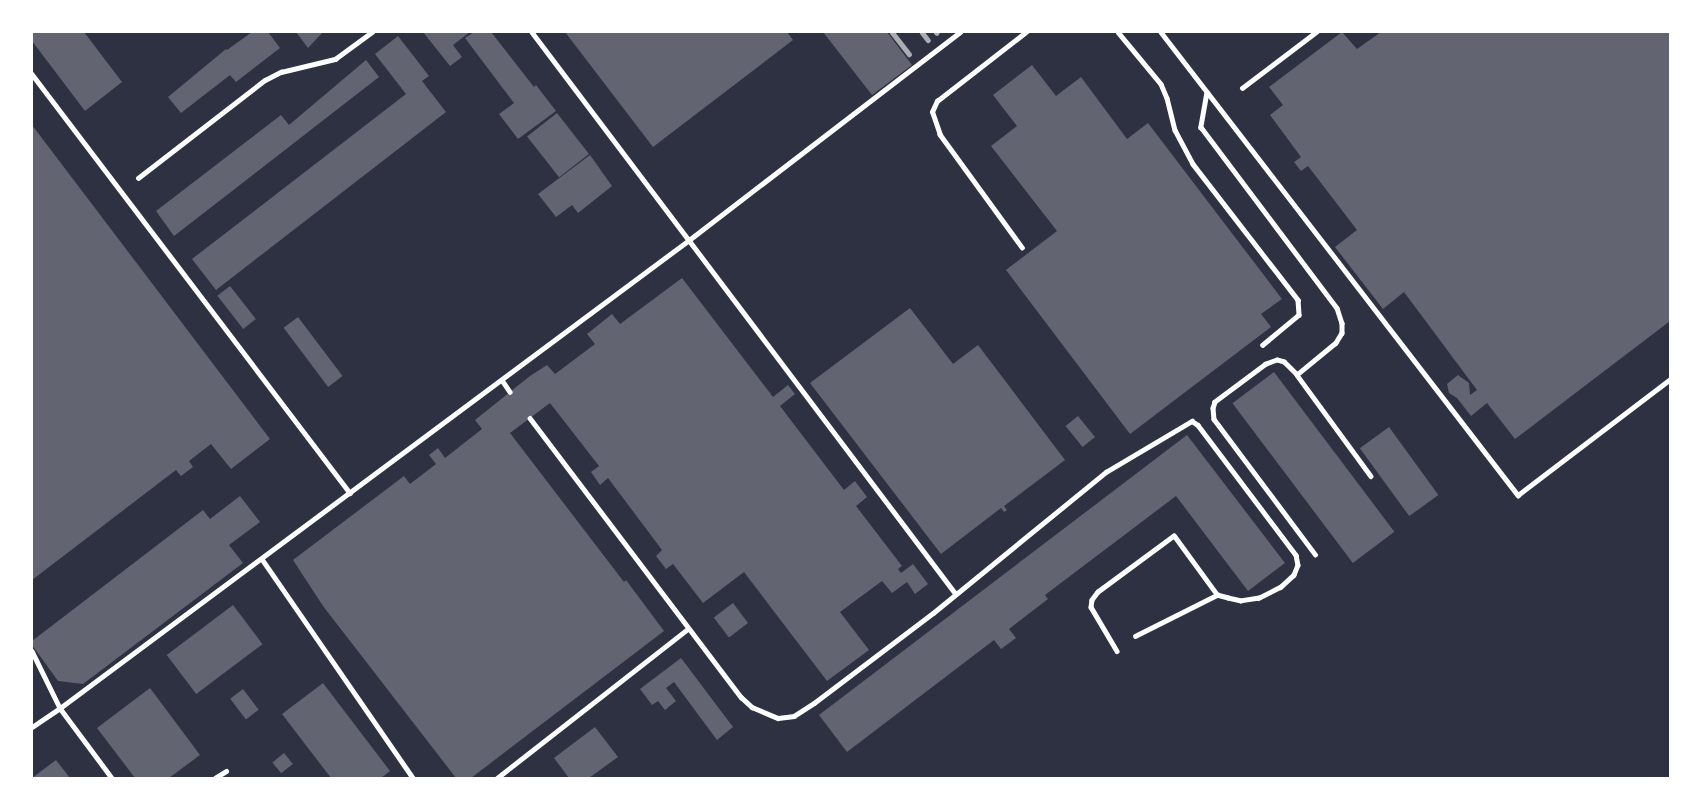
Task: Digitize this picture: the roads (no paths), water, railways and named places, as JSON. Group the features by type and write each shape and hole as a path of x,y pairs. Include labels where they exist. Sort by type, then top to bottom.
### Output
{"lane":[{"path":"138,178 265,80 280,72 335,59 372,32"},
{"path":"532,32 956,592"},
{"path":"32,727 262,559 689,240 960,32"},
{"path":"1022,248 940,135 932,112 937,100 1026,32"},
{"path":"1118,32 1161,84 1175,130 1193,164 1298,300 1299,315 1263,345"},
{"path":"1161,32 1518,495 1671,379"},
{"path":"1242,88 1316,32"},
{"path":"32,74 350,493"},
{"path":"1208,92 1202,112 1201,127 1337,308 1342,333 1336,343 1297,375"},
{"path":"1315,554 1214,419 1215,402 1266,363 1277,360 1284,362 1297,375 1371,476"},
{"path":"502,380 510,392"},
{"path":"530,418 688,629 752,707 767,715 786,718 814,703 1106,472 1192,421 1198,425 1296,555 1298,565 1294,575 1281,587 1259,598 1241,601 1217,595 1173,536 1098,592 1092,600 1091,607 1117,651"},
{"path":"262,559 413,778"},
{"path":"1135,636 1217,595"},
{"path":"497,778 688,629"},
{"path":"32,651 60,708 112,778"},
{"path":"215,778 226,771"}],"railway":[{"path":"892,32 909,54"},
{"path":"922,32 928,40"}]}
